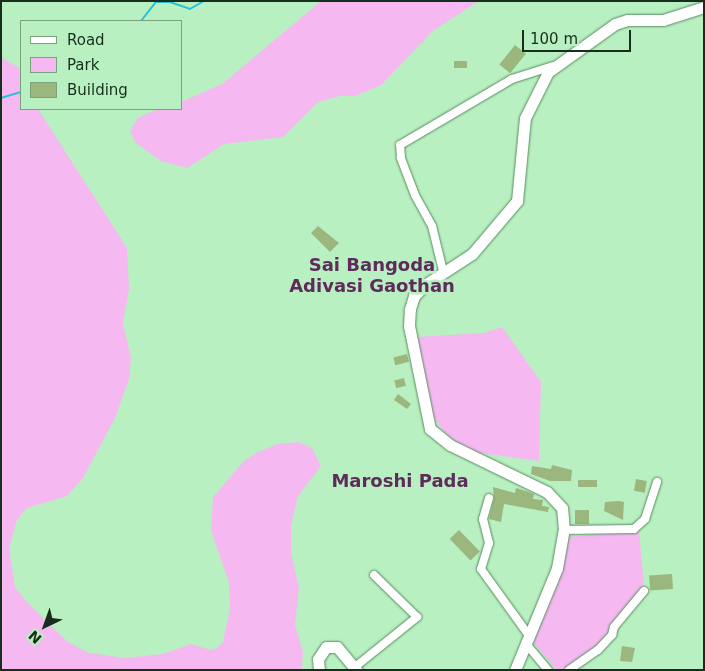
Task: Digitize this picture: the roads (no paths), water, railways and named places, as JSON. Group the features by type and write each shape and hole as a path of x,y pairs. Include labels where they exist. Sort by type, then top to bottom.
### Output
{"street":[{"path":"443,271 432,226 415,195 401,158 400,145 512,79 554,66 615,24 627,20 663,20 704,7"},
{"path":"515,670 557,568 564,530 562,508 555,498 450,445 430,429 409,326 410,309 414,296 443,271 472,254 517,201 525,118 534,95 554,66"},
{"path":"564,530 634,529 645,518 657,482"},
{"path":"489,498 483,519 489,543 481,569 548,670"},
{"path":"319,670 318,659 326,647 337,647 355,668 416,617 374,575"},
{"path":"569,670 612,635 614,627 644,591"}],"waterway":[{"path":"142,20 156,2 170,2 190,9 204,1"},
{"path":"1,98 20,92"}],"district":[{"name":"Sai Bangoda Adivasi Gaothan","path":"372,276"},
{"name":"Maroshi Pada","path":"400,481"}]}
